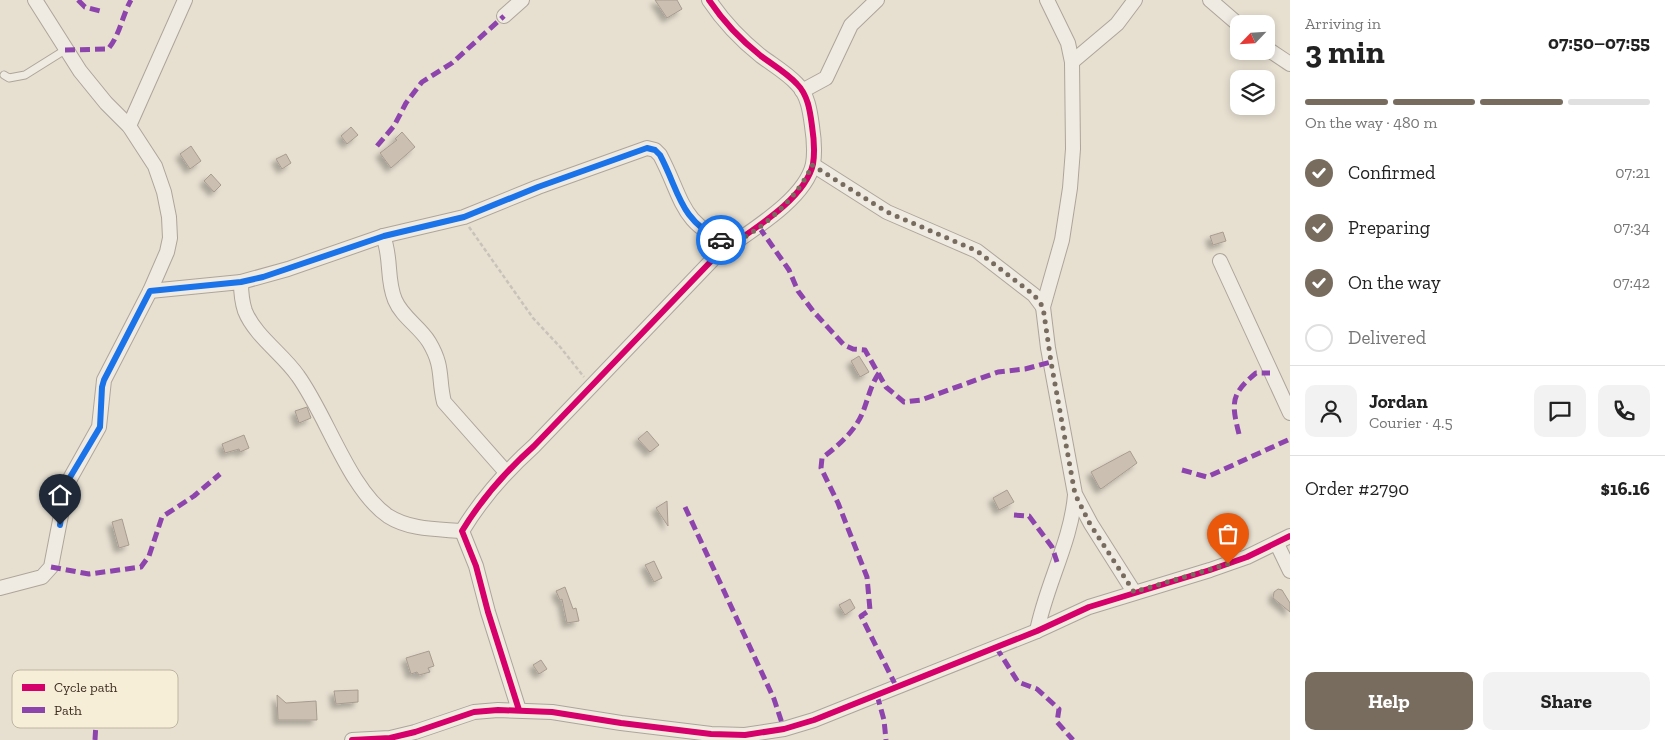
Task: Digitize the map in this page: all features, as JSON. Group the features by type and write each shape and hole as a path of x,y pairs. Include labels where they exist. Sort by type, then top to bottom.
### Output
{"street":[{"path":"0,588 42,577 51,567 66,484 100,427 104,380 150,291 167,252 170,238 169,217 155,166 129,126 93,88 65,50 35,0"},
{"path":"129,126 185,0"},
{"path":"504,16 522,0"},
{"path":"462,531 490,489 505,471 534,446 717,255 732,243 749,235 784,205 798,190 812,165 814,138 811,118 802,91 731,27 709,0"},
{"path":"802,91 826,78 851,25 877,0"},
{"path":"1047,0 1068,43 1072,62 1073,149 1070,188 1062,240 1043,307 1051,362 1075,494 1090,524 1134,592"},
{"path":"1072,62 1117,24 1135,0"},
{"path":"1210,0 1230,17"},
{"path":"1275,54 1290,64"},
{"path":"150,291 241,282 288,269 384,236 464,217 547,184 647,148 655,150 660,155 683,208 690,219 708,233 732,243"},
{"path":"812,165 887,212 977,251 1034,295 1043,307"},
{"path":"384,236 390,260 389,279 396,302 435,353 440,365 441,392 444,402 505,471"},
{"path":"1220,261 1290,413"},
{"path":"241,282 241,294 246,312 254,325 298,375 361,486 375,504 388,516 403,524 462,531"},
{"path":"1037,631 1041,608 1070,532 1075,494"},
{"path":"462,531 476,566 518,710"},
{"path":"352,740 390,738 415,732 474,712 518,710 552,712 581,718 711,734 745,735 784,729 814,720 1037,631 1089,607 1210,570 1277,544 1290,536"},
{"path":"1277,544 1290,570"}],"lane":[{"path":"4,75 9,78 18,78 65,50"}],"path":[{"path":"464,217 533,318 561,348 591,386"}],"building":[{"path":"655,0 677,0 682,9 667,18"},
{"path":"351,127 358,135 347,144 341,136"},
{"path":"402,132 415,147 391,168 380,153 397,140 395,139"},
{"path":"191,146 201,161 190,169 180,154"},
{"path":"286,154 291,163 282,169 276,159"},
{"path":"211,174 221,185 214,192 204,181"},
{"path":"1223,232 1226,241 1213,245 1210,236"},
{"path":"859,356 869,372 860,377 851,361"},
{"path":"307,407 311,418 299,423 295,411"},
{"path":"647,431 659,445 650,452 638,439"},
{"path":"244,435 249,448 240,452 239,449 225,453 222,444"},
{"path":"1130,451 1137,463 1101,489 1091,472"},
{"path":"1007,490 1014,502 999,510 993,498"},
{"path":"667,501 668,526 656,508"},
{"path":"122,519 129,545 119,548 112,522"},
{"path":"654,561 662,578 654,582 645,565"},
{"path":"565,587 573,609 576,608 579,621 567,623 562,599 560,600 556,591"},
{"path":"1278,589 1282,590 1290,603 1290,612 1273,598 1274,592"},
{"path":"850,599 855,608 845,615 839,605"},
{"path":"429,651 434,666 428,668 430,672 419,675 417,672 411,674 406,658"},
{"path":"541,660 547,669 539,674 533,665"},
{"path":"358,690 358,702 336,704 334,691"},
{"path":"277,695 286,703 316,701 317,720 278,720"}],"marked path":[{"path":"78,0 85,7 104,12"},
{"path":"65,50 108,49 115,38 131,0"},
{"path":"377,146 394,126 406,103 422,82 452,63 504,16"},
{"path":"759,227 789,270 798,291 813,311 844,345 853,349 865,350 886,387 904,402 921,400 998,372 1025,369 1051,362"},
{"path":"879,373 873,383 859,421 845,438 822,458 821,468 838,503 867,577 870,610 861,616 896,686"},
{"path":"1239,434 1234,406 1238,393 1256,373 1270,373"},
{"path":"1182,470 1207,477 1290,439"},
{"path":"51,567 89,574 141,567 149,556 162,517 194,496 220,474"},
{"path":"685,507 774,699 784,729"},
{"path":"1014,515 1029,516 1052,547 1057,562"},
{"path":"996,647 1018,682 1037,689 1059,709 1057,722 1073,740"},
{"path":"877,695 884,720 886,740"},
{"path":"95,740 96,728"}],"cycle path":[{"path":"519,710 488,612 476,566 462,531 486,496 513,466 717,255 758,227 799,191 808,178 813,164 814,145 810,115 808,104 801,88 789,76 739,37 709,0"},
{"path":"352,740 390,738 415,732 474,712 498,710 552,712 711,734 745,735 784,729 814,720 1037,631 1089,607 1247,557 1290,536"}],"way so far":[{"path":"721,240 732,243 738,241 759,227 798,190 809,175 812,165 887,212 977,251 1034,295 1043,307 1075,494 1090,524 1134,592 1228,564"}],"route":[{"path":"60,525 66,484 100,427 101,396 104,380 150,291 179,286 241,282 263,277 384,236 464,217 538,187 647,148 655,150 660,155 683,208 690,219 721,240"}]}
